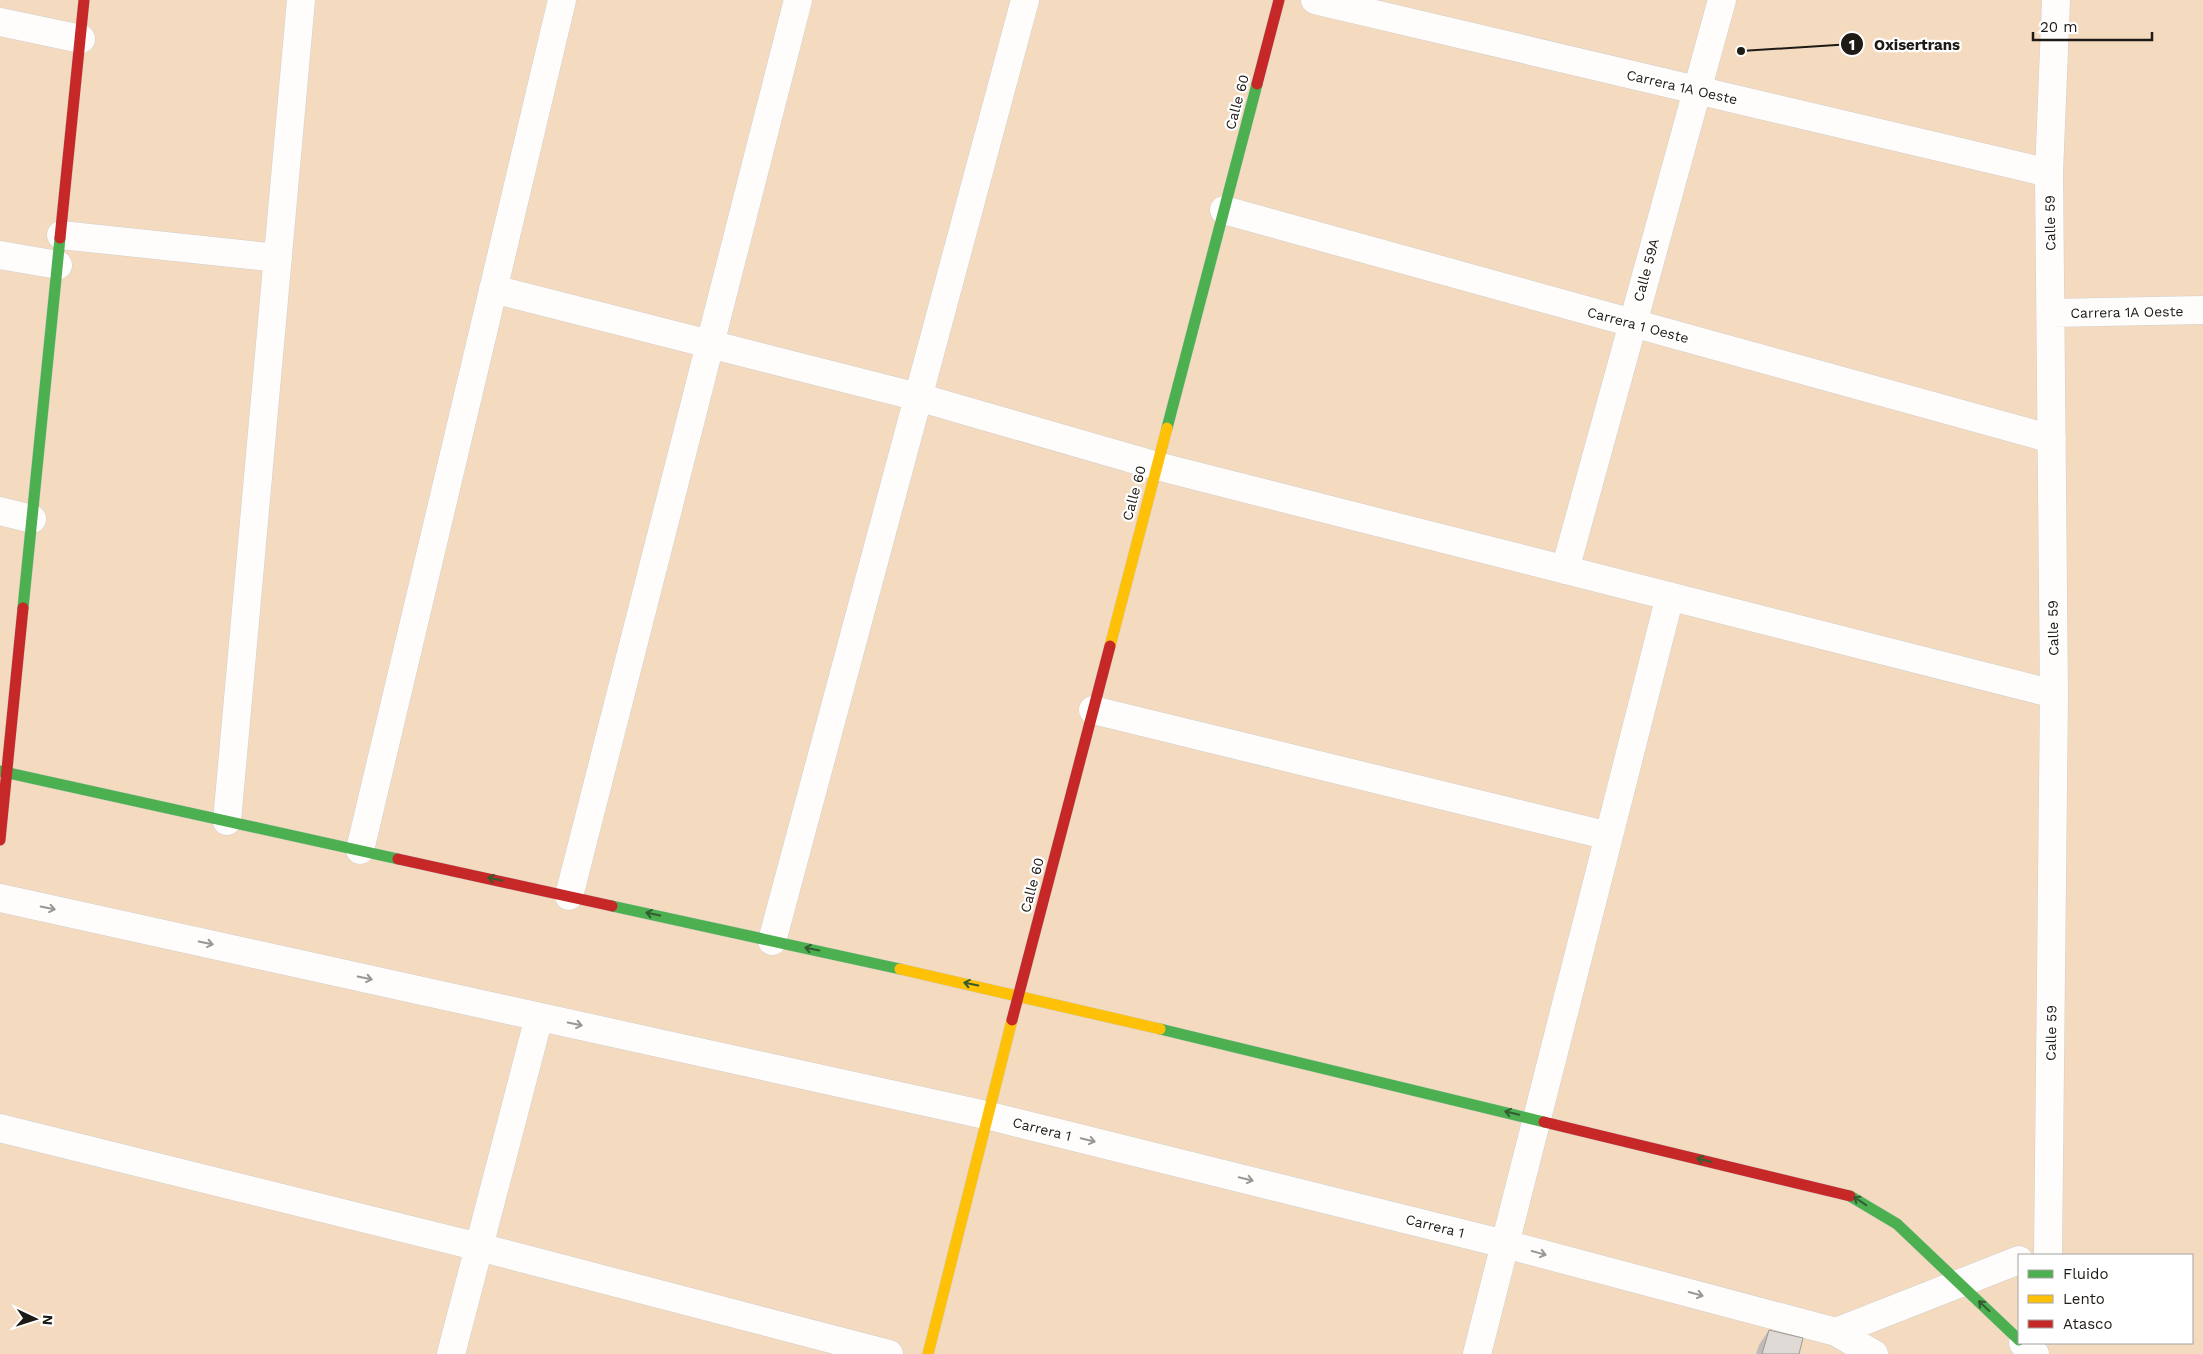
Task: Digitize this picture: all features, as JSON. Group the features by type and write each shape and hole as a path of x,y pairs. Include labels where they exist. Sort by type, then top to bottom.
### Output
{"street":[{"path":"0,840 3,772 32,519 84,0"},
{"path":"226,821 301,0"},
{"path":"360,850 562,0"},
{"path":"569,896 798,0"},
{"path":"772,940 1025,0"},
{"name":"Calle 60","path":"928,1354 990,1116 1018,995 1279,0"},
{"name":"Carrera 1A Oeste","path":"1315,0 2049,173"},
{"name":"Calle 59A","path":"1565,570 1722,0"},
{"name":"Calle 59","path":"2042,1253 2054,694 2052,313 2049,173 2056,0"},
{"path":"0,22 80,39"},
{"name":"Carrera 1 Oeste","path":"1224,210 2052,439"},
{"path":"61,235 278,258"},
{"path":"0,255 58,265"},
{"path":"493,289 918,397 1157,466 2054,694"},
{"name":"Carrera 1A Oeste","path":"2052,313 2203,310"},
{"path":"0,511 32,519"},
{"path":"1477,1354 1670,596"},
{"path":"1093,710 1608,836"},
{"path":"3,772 1018,995 1852,1196 1897,1224 2018,1339"},
{"name":"Carrera 1","path":"0,898 990,1116 1505,1244 1836,1332 1874,1354"},
{"path":"451,1354 539,1016"},
{"path":"0,1128 479,1247 889,1354"},
{"path":"1836,1332 2018,1260"},
{"path":"2024,1344 2035,1354"}],"shaded area":[{"path":"0,0 2203,0 2203,1354 0,1354"}],"building":[{"path":"1769,1330 1803,1338 1799,1354 1762,1354"}],"traffic: fast":[{"path":"1167,428 1257,84"},
{"path":"23,608 60,238"},
{"path":"0,771 398,859"},
{"path":"612,906 900,969"},
{"path":"1160,1029 1544,1122"},
{"path":"1850,1196 1897,1224 2018,1339"}],"traffic: slow":[{"path":"1110,646 1167,428"},
{"path":"900,969 1160,1029"},
{"path":"928,1354 1012,1020"}],"traffic: jam":[{"path":"60,238 84,0"},
{"path":"1257,84 1279,0"},
{"path":"0,840 23,608"},
{"path":"1012,1020 1110,646"},
{"path":"398,859 612,906"},
{"path":"1544,1122 1850,1196"}],"place":[{"name":"Oxisertrans","path":"1741,51"}]}
